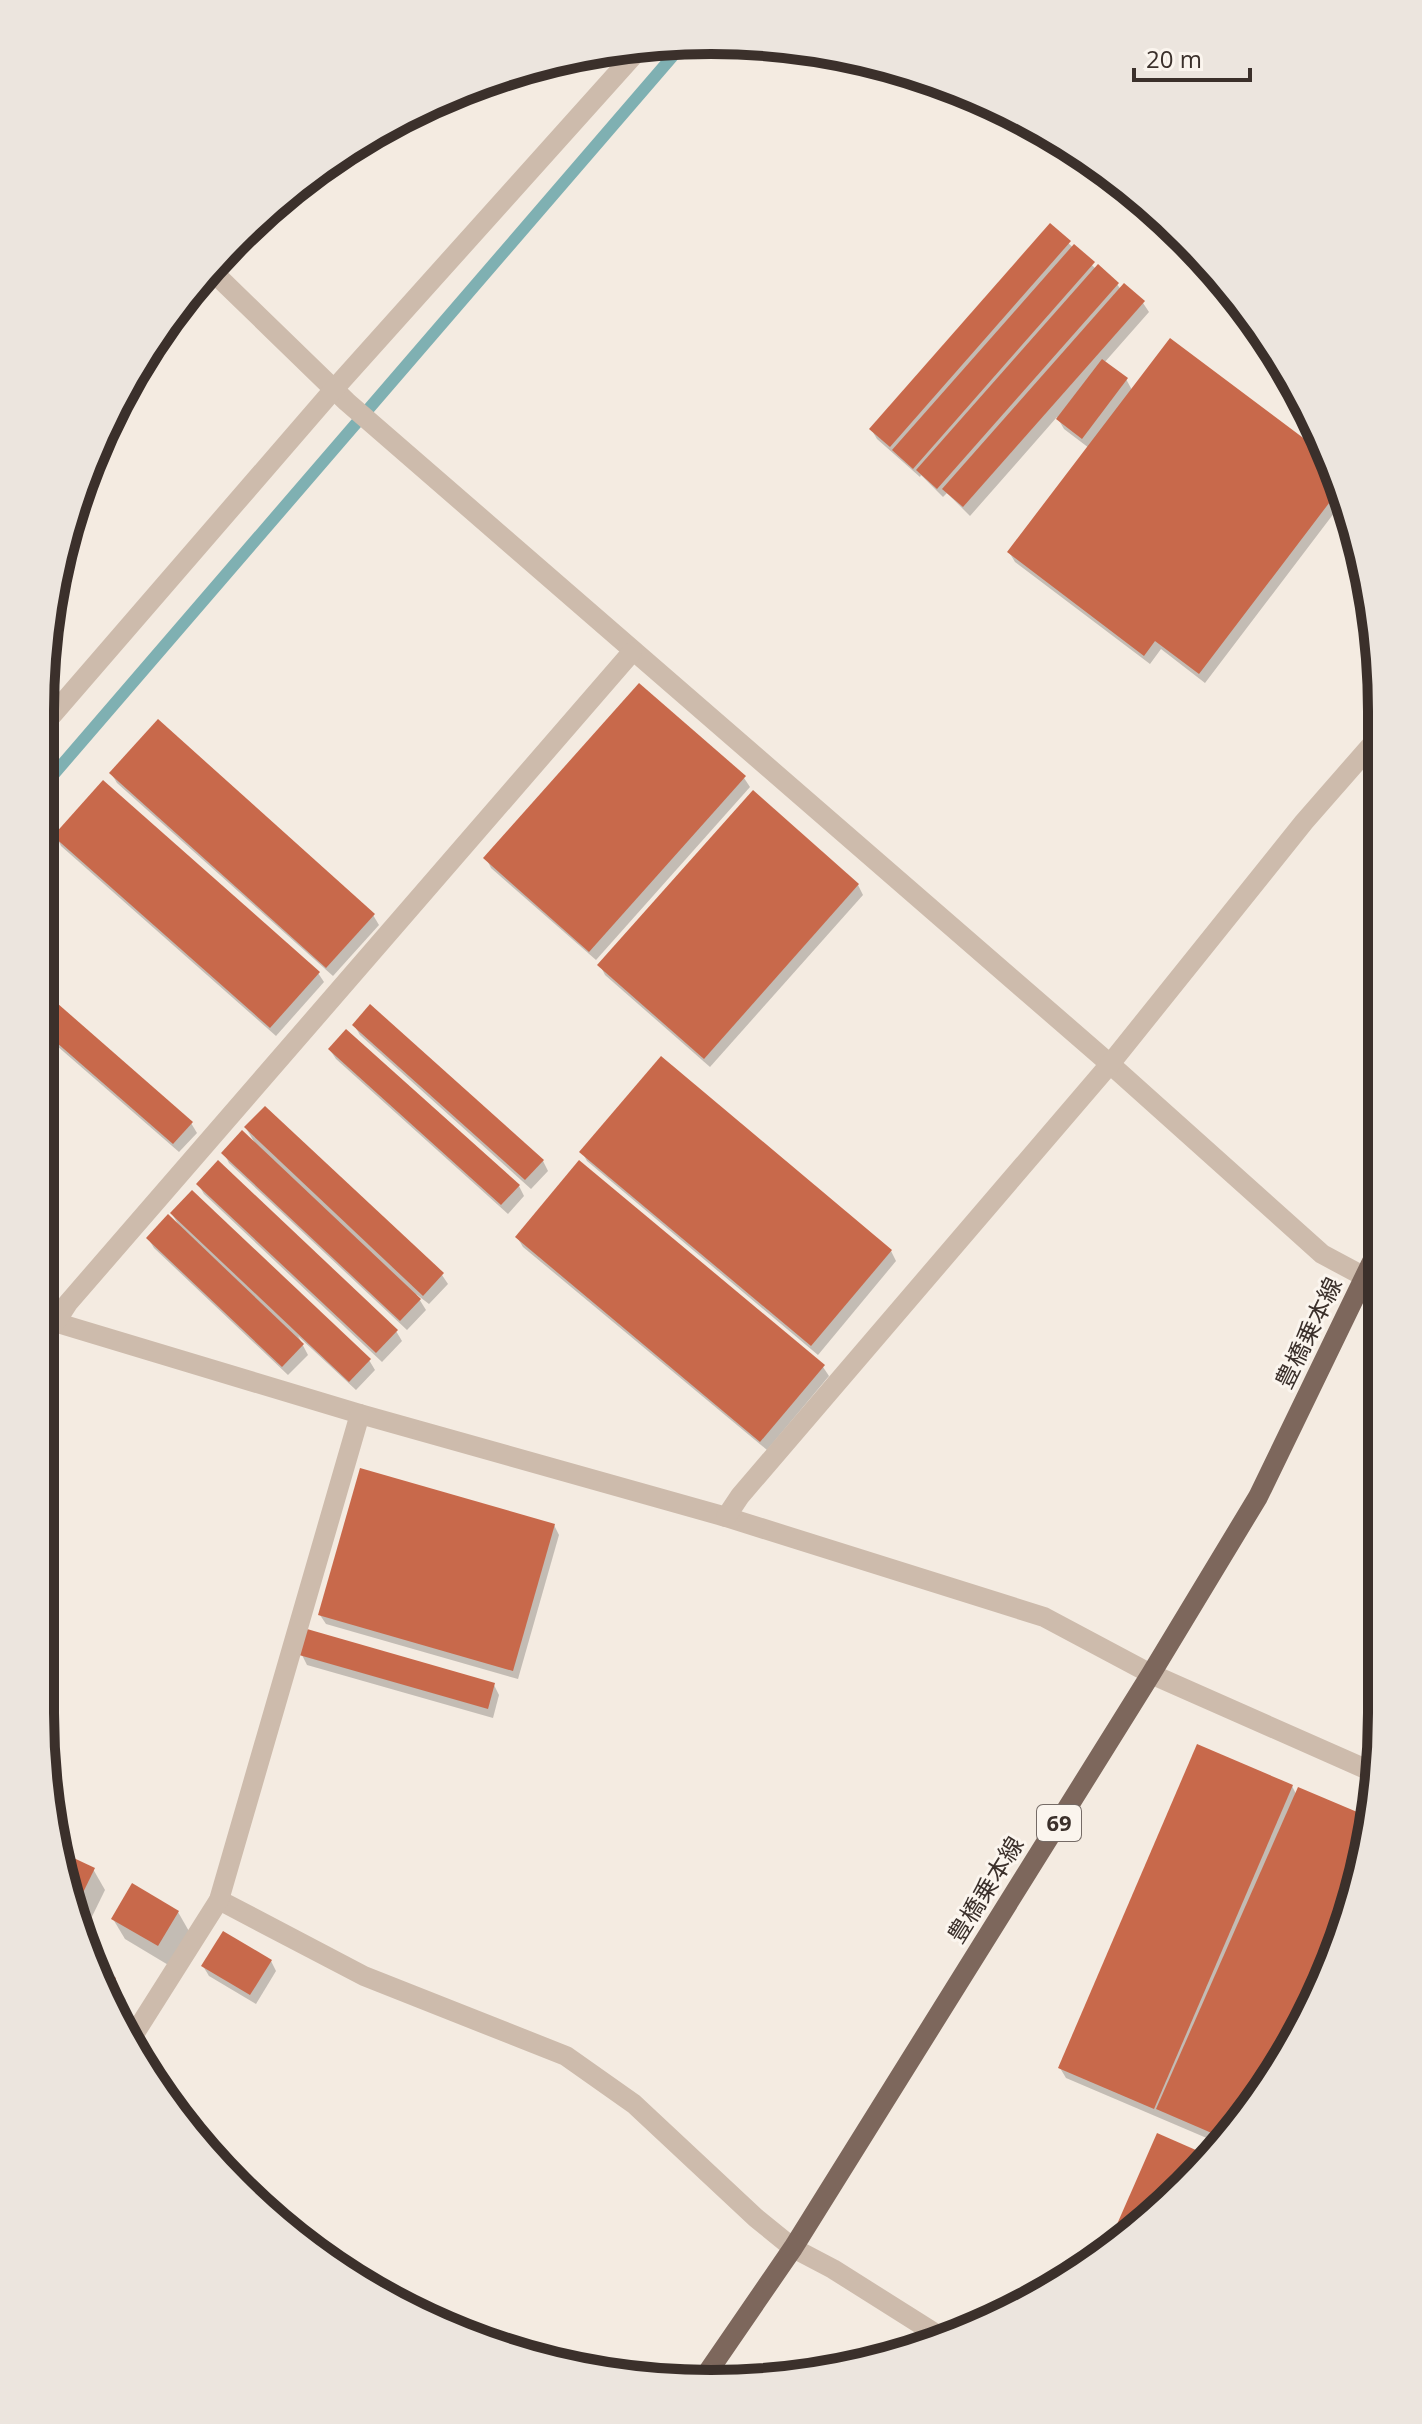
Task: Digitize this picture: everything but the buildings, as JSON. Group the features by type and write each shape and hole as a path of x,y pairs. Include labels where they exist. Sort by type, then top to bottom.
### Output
{"main road":[{"name":"豊橋乗本線","path":"709,2370 793,2248 1258,1497 1368,1271"}],"street":[{"path":"54,714 341,395 630,59"},
{"path":"218,277 376,427 1110,1064 1322,1254 1365,1277"},
{"path":"54,1315 68,1303 632,652"},
{"path":"726,1517 740,1496 1110,1064 1304,822 1368,749"},
{"path":"54,1322 360,1414 726,1517 1044,1617 1151,1674 1365,1769"},
{"path":"136,2031 219,1900 360,1414"},
{"path":"219,1900 364,1976 566,2056 634,2104 756,2218 793,2248 833,2269 932,2331"}],"waterway":[{"path":"54,774 674,55"}]}
